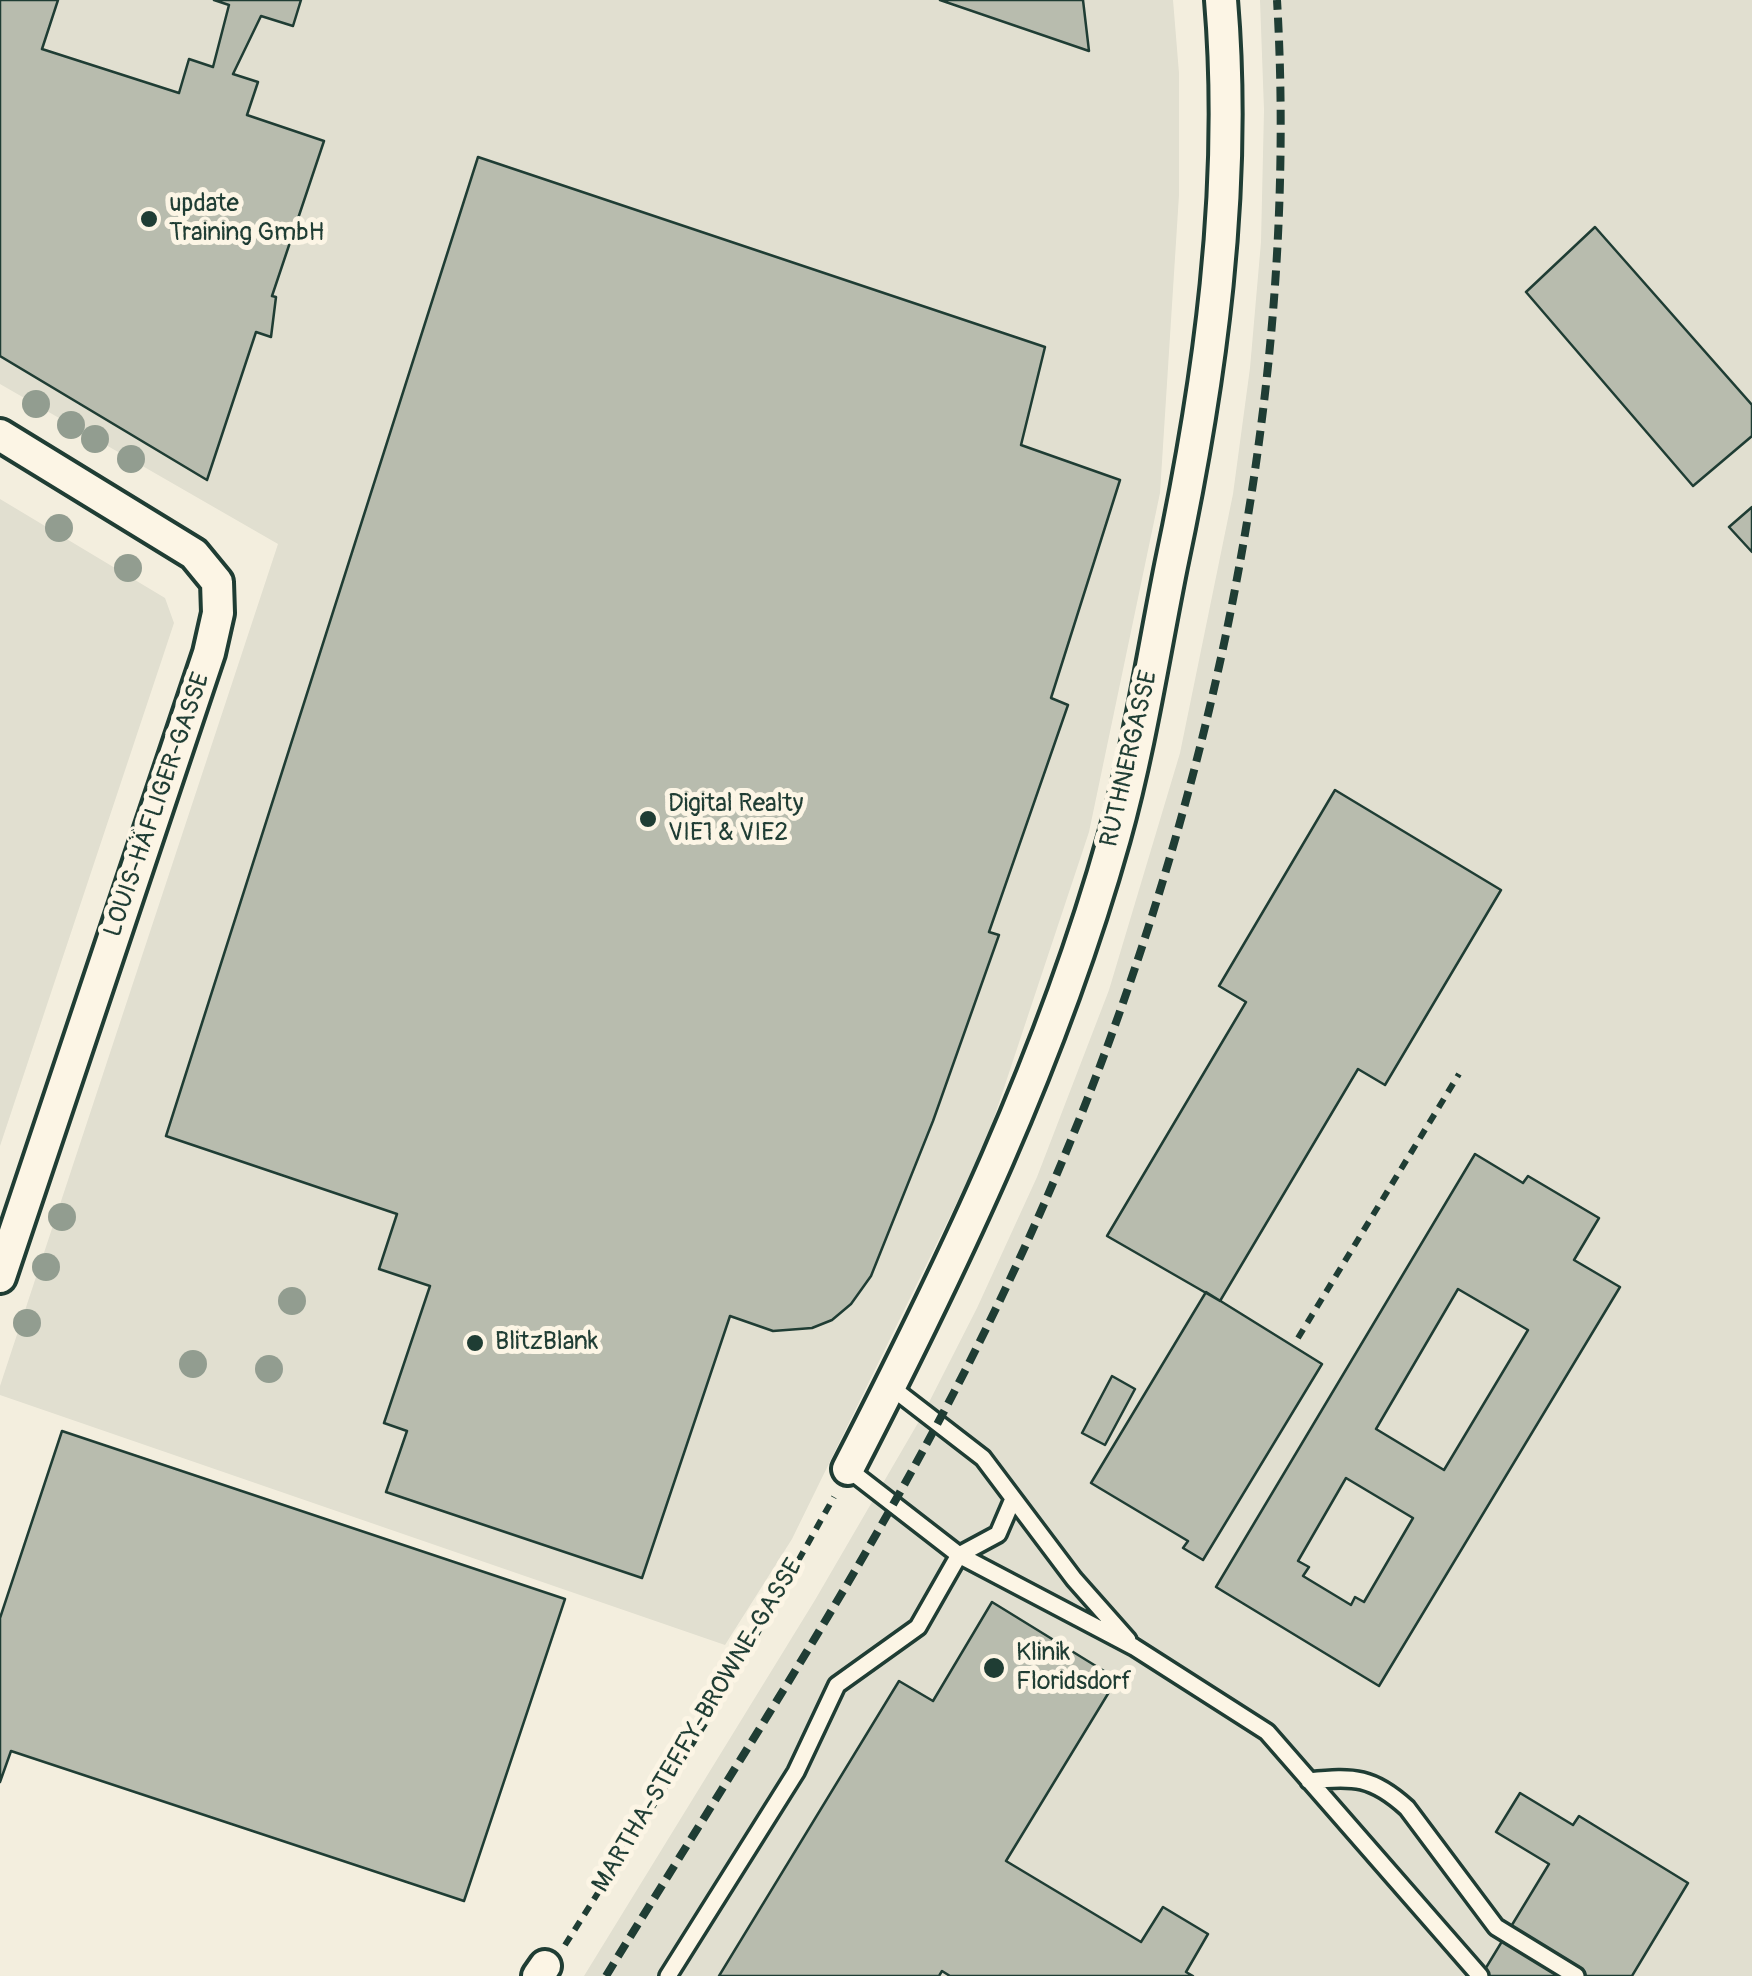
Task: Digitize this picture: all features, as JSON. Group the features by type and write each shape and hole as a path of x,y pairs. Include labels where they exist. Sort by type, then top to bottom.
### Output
{"street":[{"name":"RUTHNERGASSE","path":"848,1469 952,1266 1003,1150 1073,965 1114,836 1183,512 1205,388 1224,161 1222,0"},
{"name":"LOUIS-HÄFLIGER-GASSE","path":"0,435 194,554 217,582 218,613 209,654 0,1276"}],"lane":[{"path":"890,1387 982,1458 1074,1579 1134,1647"},
{"path":"848,1469 959,1555 1134,1647 1267,1732 1480,1976"},
{"path":"668,1976 796,1772 837,1685 918,1627 959,1555 998,1534 1013,1499"},
{"path":"1309,1781 1358,1778 1393,1795 1407,1808 1496,1927 1576,1976"}],"path":[{"path":"1298,1338 1459,1074"},
{"name":"MARTHA-STEFFY-BROWNE-GASSE","path":"542,1971 563,1948 717,1705 848,1469"}],"shaded area":[{"path":"0,0 1173,0 1179,73 1179,195 1160,493 1089,832 985,1145 792,1539 725,1645 0,1395 278,544 0,384"},
{"path":"1260,0 1752,0 1752,1976 584,1976 815,1600 922,1416 1037,1177 1109,990 1180,753 1233,494 1261,242 1264,110"},
{"path":"0,499 165,598 174,623 0,1146"}],"building":[{"name":"update Training GmbH","path":"0,0 58,0 42,49 179,93 189,59 213,67 229,5 214,0 301,0 293,26 261,16 233,74 258,82 247,115 324,141 272,296 276,297 271,337 256,332 207,480 0,356"},
{"path":"940,0 1083,0 1089,51"},
{"name":"Digital Realty VIE1 & VIE2","path":"478,157 1045,347 1021,445 1120,480 1051,698 1068,705 989,932 999,935 933,1121 871,1276 851,1304 832,1320 812,1328 773,1331 730,1316 642,1578 386,1492 407,1431 384,1423 430,1286 379,1269 397,1214 166,1136"},
{"path":"1595,227 1752,405 1752,436 1693,486 1526,292"},
{"path":"1752,507 1752,552 1729,527"},
{"path":"1335,790 1501,890 1385,1085 1358,1069 1220,1301 1107,1236 1246,1002 1219,986"},
{"path":"1475,1154 1523,1183 1528,1176 1599,1218 1574,1260 1620,1287 1379,1686 1216,1587","holes":["1458,1289 1528,1330 1444,1470 1376,1429","1346,1478 1413,1518 1364,1602 1355,1597 1351,1605 1303,1576 1309,1567 1298,1561"]},
{"path":"1206,1292 1322,1364 1203,1560 1183,1548 1188,1541 1091,1483"},
{"path":"1112,1376 1135,1389 1105,1445 1082,1433"},
{"path":"62,1431 565,1599 464,1901 11,1751 0,1782 0,1618"},
{"name":"Klinik Floridsdorf","path":"992,1602 1117,1679 1006,1861 1141,1942 1163,1907 1208,1934 1186,1972 1193,1976 950,1976 942,1971 939,1976 719,1976 899,1681 933,1701"},
{"path":"1520,1793 1573,1825 1579,1816 1688,1883 1632,1976 1481,1976 1549,1864 1496,1832"}],"railway":[{"path":"606,1976 800,1663 938,1423 1052,1186 1115,1025 1169,859 1214,689 1248,516 1270,343 1280,171 1277,0"}],"place":[{"name":"update Training GmbH","path":"149,219"},
{"name":"Digital Realty VIE1 & VIE2","path":"648,819"},
{"name":"BlitzBlank","path":"475,1343"},
{"name":"Klinik Floridsdorf","path":"994,1668"}]}
